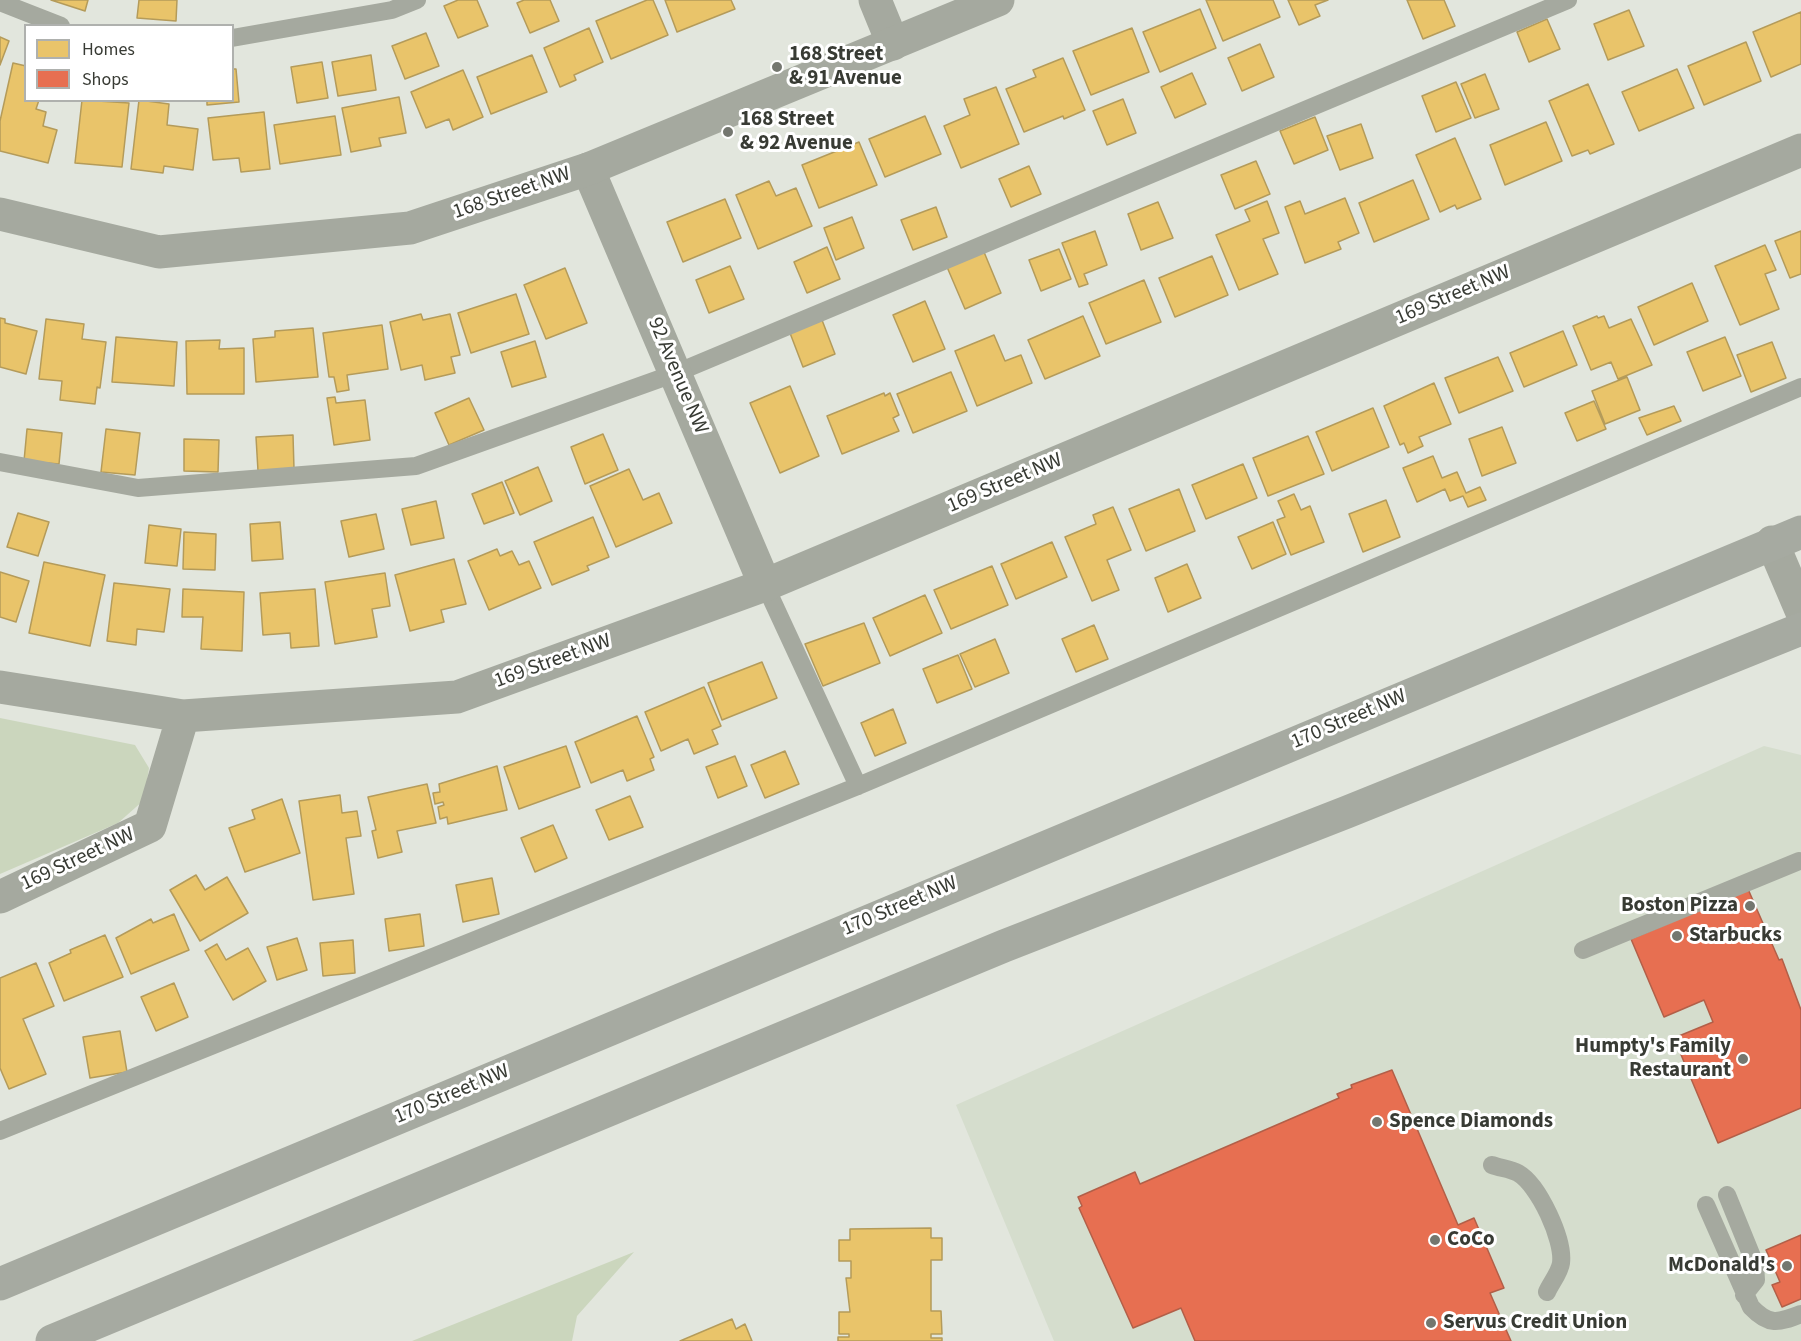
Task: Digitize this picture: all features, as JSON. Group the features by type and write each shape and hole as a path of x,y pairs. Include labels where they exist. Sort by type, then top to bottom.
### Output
{"main road":[{"name":"170 Street NW","path":"0,1284 1787,537"},
{"path":"52,1341 993,951 1347,812 1801,629"}],"street":[{"path":"875,0 893,44"},
{"name":"168 Street NW","path":"0,214 159,252 410,228 588,169 998,0"},
{"name":"169 Street NW","path":"0,687 183,716 457,697 765,585 1801,150"},
{"name":"92 Avenue NW","path":"588,169 765,585"},
{"path":"1787,537 1801,610"},
{"name":"169 Street NW","path":"0,897 150,826 183,716"}],"lane":[{"path":"234,38 392,10 417,0"},
{"path":"0,462 138,488 416,466 676,373 1568,0"},
{"path":"0,2 56,24"},
{"path":"0,1131 858,786 1801,387"},
{"path":"765,585 858,786"},
{"path":"1583,950 1800,861"},
{"path":"1492,1165 1519,1173 1534,1187 1559,1242 1561,1266 1546,1292"},
{"path":"1727,1196 1755,1264 1755,1280 1744,1295"},
{"path":"1706,1205 1751,1307 1761,1318 1782,1321 1801,1314"}],"shaded area":[{"path":"0,718 135,745 149,768 144,800 118,823 0,874"},
{"path":"1764,746 1801,755 1801,1341 1054,1341 956,1105"},
{"path":"634,1252 577,1316 572,1341 412,1341"}],"building: Homes":[{"path":"51,0 88,0 85,11"},
{"path":"139,0 177,0 176,21 137,18"},
{"path":"458,0 477,0 488,26 458,38 444,6"},
{"path":"524,0 550,0 559,21 530,33 517,3"},
{"path":"647,0 653,0 668,35 611,59 596,21"},
{"path":"665,0 731,0 735,9 677,32"},
{"path":"1206,0 1273,0 1280,17 1223,41"},
{"path":"1288,0 1328,0 1315,5 1320,16 1299,25"},
{"path":"1407,0 1444,0 1455,26 1423,39"},
{"path":"1200,9 1216,48 1160,72 1143,32"},
{"path":"1629,10 1644,46 1608,60 1594,24"},
{"path":"1801,12 1801,64 1771,77 1753,32"},
{"path":"1547,19 1560,49 1529,62 1517,32"},
{"path":"589,28 603,62 574,75 576,80 560,87 544,48"},
{"path":"1132,28 1149,72 1091,95 1073,51"},
{"path":"426,33 439,66 405,79 392,46"},
{"path":"0,37 9,41 0,65"},
{"path":"1746,42 1761,81 1704,105 1688,66"},
{"path":"1260,44 1274,77 1242,91 1228,58"},
{"path":"371,55 376,90 338,96 332,62"},
{"path":"532,55 547,92 491,114 477,77"},
{"path":"1063,58 1085,110 1064,119 1063,116 1024,132 1006,89 1036,77 1033,70"},
{"path":"322,62 328,98 297,103 291,67"},
{"path":"13,63 24,66 24,102 38,102 36,109 46,112 43,126 57,130 48,163 0,151 0,121"},
{"path":"234,69 236,69 239,102 207,105 207,102 234,102"},
{"path":"1677,69 1694,108 1639,131 1622,92"},
{"path":"463,70 483,117 453,130 449,119 426,128 411,92"},
{"path":"1192,73 1206,104 1175,118 1161,87"},
{"path":"1485,74 1499,109 1475,118 1461,84"},
{"path":"1456,82 1471,118 1436,132 1422,96"},
{"path":"1588,84 1614,144 1590,154 1588,150 1572,156 1549,101"},
{"path":"996,87 1019,144 961,168 944,126 970,115 964,99"},
{"path":"399,97 406,133 379,138 381,146 351,152 342,108"},
{"path":"1123,99 1136,133 1107,145 1093,111"},
{"path":"82,102 129,103 122,167 75,163"},
{"path":"139,102 169,104 167,125 198,129 193,170 164,166 163,173 131,169"},
{"path":"264,112 270,169 241,172 239,158 213,160 208,118"},
{"path":"335,116 341,155 280,164 274,125"},
{"path":"925,116 941,154 885,177 869,139"},
{"path":"1315,117 1328,150 1294,164 1280,131"},
{"path":"1546,122 1562,161 1505,185 1490,145"},
{"path":"1361,124 1373,158 1340,170 1327,136"},
{"path":"1455,138 1481,199 1457,209 1455,205 1440,212 1416,155"},
{"path":"859,142 877,185 819,208 802,165"},
{"path":"1256,161 1270,194 1235,209 1221,175"},
{"path":"1029,166 1041,194 1011,207 999,179"},
{"path":"1413,180 1429,219 1374,242 1359,203"},
{"path":"769,181 776,196 796,188 812,226 758,249 736,195"},
{"path":"1345,198 1359,233 1338,242 1341,249 1305,263 1285,207 1300,201 1305,214"},
{"path":"725,199 741,238 683,262 667,222"},
{"path":"1267,201 1279,233 1263,239 1278,274 1239,290 1216,235 1250,221 1245,210"},
{"path":"1158,202 1173,238 1141,250 1128,214"},
{"path":"936,207 947,237 913,250 901,220"},
{"path":"852,217 864,248 836,260 824,228"},
{"path":"1095,231 1107,265 1084,274 1088,284 1079,287 1062,243"},
{"path":"1801,231 1801,274 1790,278 1775,241"},
{"path":"1765,245 1776,270 1765,274 1779,309 1740,325 1715,266"},
{"path":"827,247 840,279 807,293 794,262"},
{"path":"1059,249 1071,279 1041,291 1029,260"},
{"path":"984,252 1001,293 965,309 947,267"},
{"path":"1212,256 1228,295 1175,317 1159,278"},
{"path":"730,266 744,299 709,313 696,280"},
{"path":"565,268 587,323 546,339 524,285"},
{"path":"1144,280 1161,322 1106,344 1089,303"},
{"path":"1692,283 1708,321 1654,345 1638,307"},
{"path":"516,294 529,334 471,353 458,313"},
{"path":"925,301 945,349 913,362 893,315"},
{"path":"421,314 423,320 450,314 460,355 451,357 455,373 425,380 422,365 401,370 390,322"},
{"path":"1083,316 1100,356 1045,379 1028,340"},
{"path":"1597,316 1598,318 1604,316 1609,328 1631,319 1652,365 1618,379 1611,362 1591,370 1573,326"},
{"path":"0,318 5,319 5,323 37,331 26,374 0,367"},
{"path":"46,319 84,324 82,339 106,342 100,388 97,387 95,404 60,400 62,381 39,379"},
{"path":"822,320 835,354 803,367 790,333"},
{"path":"382,325 388,369 347,375 349,390 337,392 334,377 329,377 323,333"},
{"path":"313,328 318,377 256,382 253,339 275,337 275,331"},
{"path":"1563,331 1577,365 1524,387 1510,353"},
{"path":"994,335 1005,361 1021,355 1032,383 977,406 955,351"},
{"path":"116,337 177,342 174,386 112,382"},
{"path":"1725,337 1741,376 1703,391 1687,352"},
{"path":"220,340 219,349 244,348 244,394 187,394 186,341"},
{"path":"535,341 546,377 512,387 501,352"},
{"path":"1772,342 1786,378 1751,392 1737,355"},
{"path":"1498,357 1513,391 1459,413 1445,378"},
{"path":"951,372 967,411 913,433 897,394"},
{"path":"1627,377 1640,410 1605,424 1592,391"},
{"path":"1434,383 1451,424 1419,437 1423,446 1408,453 1404,443 1400,445 1384,406"},
{"path":"790,386 819,456 780,473 750,403"},
{"path":"884,393 885,396 890,393 899,415 893,418 899,431 842,454 827,416"},
{"path":"335,397 336,403 365,400 370,440 334,445 327,398"},
{"path":"469,398 484,430 449,445 435,413"},
{"path":"1594,401 1606,429 1577,441 1565,413"},
{"path":"1674,406 1681,421 1647,435 1639,418"},
{"path":"1373,408 1389,447 1332,471 1316,432"},
{"path":"1502,427 1516,463 1482,476 1469,439"},
{"path":"27,429 62,433 59,464 24,461"},
{"path":"106,429 140,433 135,475 101,472"},
{"path":"603,434 618,470 585,484 571,447"},
{"path":"293,435 294,469 258,471 256,437"},
{"path":"1308,436 1324,474 1268,496 1253,458"},
{"path":"184,439 219,440 218,472 184,471"},
{"path":"1433,456 1442,478 1457,472 1466,493 1480,487 1486,500 1468,507 1463,496 1450,501 1445,489 1417,502 1403,468"},
{"path":"1243,464 1257,498 1206,519 1192,485"},
{"path":"538,467 552,501 520,515 505,481"},
{"path":"629,469 643,500 659,493 672,523 616,547 590,486"},
{"path":"502,482 514,513 484,524 472,494"},
{"path":"1179,489 1195,531 1146,551 1129,509"},
{"path":"1294,494 1301,510 1310,506 1324,542 1291,555 1277,520 1285,517 1278,501"},
{"path":"1386,500 1400,537 1363,552 1349,514"},
{"path":"436,501 444,538 411,545 402,509"},
{"path":"1113,507 1131,550 1107,560 1119,590 1092,601 1065,537 1096,524 1093,515"},
{"path":"18,513 49,522 38,556 7,547"},
{"path":"376,514 384,549 349,557 341,521"},
{"path":"593,517 609,557 587,566 589,570 552,585 534,542"},
{"path":"280,522 283,559 252,561 250,524"},
{"path":"1273,522 1286,554 1252,569 1238,537"},
{"path":"149,525 181,529 177,566 145,563"},
{"path":"184,532 216,534 215,570 183,569"},
{"path":"1052,542 1067,577 1016,599 1001,564"},
{"path":"497,549 500,556 512,551 519,565 529,561 541,588 489,610 468,561"},
{"path":"454,559 466,604 441,610 444,622 410,631 395,575"},
{"path":"44,562 105,575 90,646 29,633"},
{"path":"1187,564 1201,598 1168,612 1155,578"},
{"path":"992,566 1008,605 951,629 934,590"},
{"path":"0,572 29,581 16,622 0,617"},
{"path":"385,573 390,606 372,609 377,637 335,644 325,582"},
{"path":"114,583 170,589 164,632 137,629 136,645 107,641"},
{"path":"183,589 244,592 242,651 201,649 203,617 182,617"},
{"path":"315,589 319,646 291,648 290,633 263,635 260,593"},
{"path":"925,595 942,633 890,656 873,618"},
{"path":"864,623 880,663 823,686 805,644"},
{"path":"1094,625 1108,659 1076,672 1062,639"},
{"path":"995,639 1009,673 975,687 960,654"},
{"path":"958,655 972,689 937,703 923,669"},
{"path":"762,662 777,698 722,720 708,683"},
{"path":"704,687 721,726 712,730 718,744 694,754 688,739 661,751 645,712"},
{"path":"893,709 906,743 875,756 861,723"},
{"path":"637,716 654,757 650,759 654,770 627,781 623,770 591,783 575,742"},
{"path":"566,746 580,787 519,809 504,767"},
{"path":"785,751 799,784 765,798 751,765"},
{"path":"735,756 747,786 718,798 706,767"},
{"path":"497,766 507,810 448,824 447,817 440,819 438,807 444,805 443,802 435,804 433,793 440,792 439,784"},
{"path":"427,784 436,823 397,831 402,852 378,858 372,831 376,830 368,797"},
{"path":"340,795 342,813 357,811 361,836 346,838 354,894 313,900 299,801"},
{"path":"630,796 643,827 609,840 596,810"},
{"path":"282,799 300,853 245,872 229,828 255,819 252,810"},
{"path":"553,825 567,858 535,872 521,838"},
{"path":"196,875 205,890 227,877 248,913 200,941 170,890"},
{"path":"492,878 499,914 463,922 456,885"},
{"path":"174,914 189,950 131,974 116,938 151,919 153,923"},
{"path":"420,914 424,946 389,951 385,919"},
{"path":"105,935 123,977 64,1001 49,963 71,953 70,950"},
{"path":"297,938 307,970 277,980 267,947"},
{"path":"353,940 355,973 323,976 320,943"},
{"path":"217,944 226,960 248,948 266,981 233,1000 205,951"},
{"path":"36,963 54,1006 23,1019 46,1074 9,1089 0,1068 0,978"},
{"path":"174,983 188,1017 156,1031 141,997"},
{"path":"120,1031 127,1072 90,1078 83,1037"},
{"path":"931,1228 931,1238 942,1238 942,1260 931,1260 931,1311 941,1311 942,1334 931,1334 931,1338 942,1338 942,1341 838,1341 838,1337 849,1337 849,1334 839,1334 839,1312 850,1312 846,1278 851,1278 851,1261 839,1261 839,1240 850,1240 850,1229"},
{"path":"732,1319 736,1329 745,1324 752,1341 680,1341"}],"building: Shops":[{"path":"1748,889 1779,960 1782,959 1801,1010 1801,1108 1718,1143 1674,1038 1713,1022 1704,1000 1664,1017 1631,939"},
{"path":"1392,1070 1458,1225 1474,1218 1504,1288 1490,1293 1511,1341 1195,1341 1181,1308 1133,1328 1079,1208 1082,1206 1078,1197 1135,1172 1140,1184 1339,1098 1337,1094 1352,1088 1351,1085"},
{"name":"McDonald's","path":"1801,1235 1801,1299 1782,1307 1772,1285 1780,1282 1766,1250"}],"place":[{"name":"168 Street & 91 Avenue","path":"777,67"},
{"name":"168 Street & 92 Avenue","path":"728,132"},
{"name":"Boston Pizza","path":"1750,906"},
{"name":"Starbucks","path":"1677,936"},
{"name":"Humpty's Family Restaurant","path":"1743,1059"},
{"name":"Spence Diamonds","path":"1377,1122"},
{"name":"CoCo","path":"1435,1240"},
{"name":"McDonald's","path":"1787,1266"},
{"name":"Servus Credit Union","path":"1431,1323"}]}
